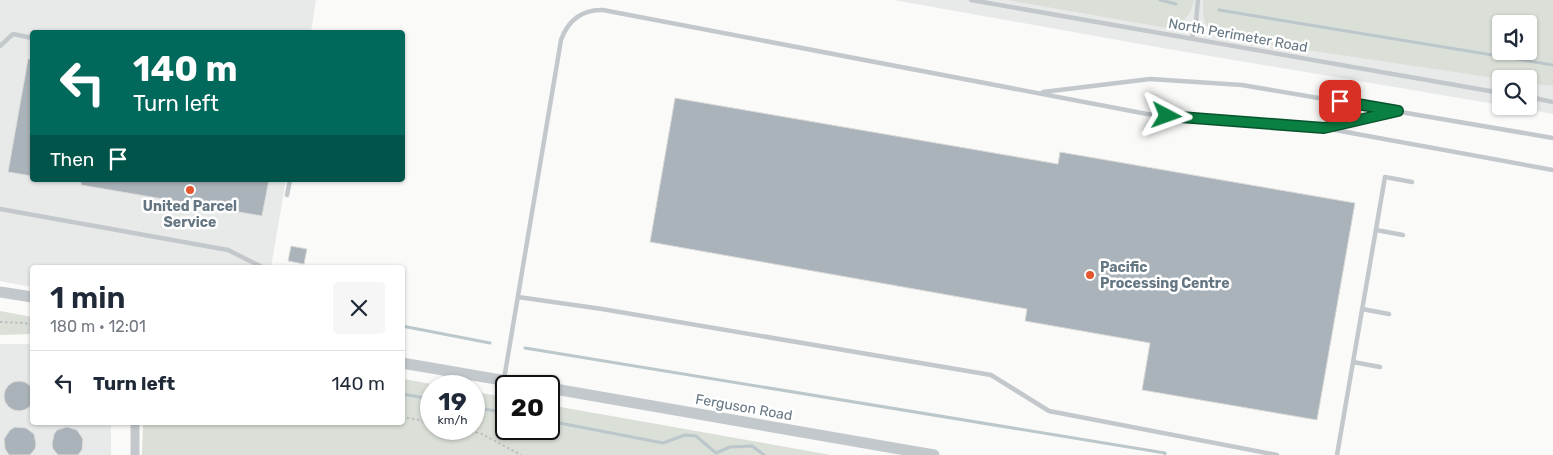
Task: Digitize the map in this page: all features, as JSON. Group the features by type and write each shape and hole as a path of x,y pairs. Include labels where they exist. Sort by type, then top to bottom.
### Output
{"street":[{"path":"0,292 30,297"},
{"path":"405,364 495,379"},
{"name":"Ferguson Road","path":"560,390 934,455"},
{"path":"135,425 135,455"}],"lane":[{"name":"North Perimeter Road","path":"972,0 1492,91"},
{"path":"1192,38 1198,0"},
{"path":"505,375 561,40 567,26 575,18 593,9 1147,114 1324,128 1553,170"},
{"path":"0,46 13,34 30,38"},
{"path":"1036,93 1150,79 1242,85 1553,138"},
{"path":"1537,99 1553,102"},
{"path":"1324,128 1398,111"},
{"path":"1337,455 1385,177 1412,182"},
{"path":"287,195 290,182"},
{"path":"0,209 228,250 258,265"},
{"path":"1376,230 1403,234"},
{"path":"518,297 602,309 991,375 1049,411 1277,455"},
{"path":"1362,309 1389,314"},
{"path":"1353,362 1380,367"}],"path":[{"path":"0,322 30,324"},
{"path":"405,418 420,420"},
{"path":"485,436 521,455"}],"shaded area":[{"path":"0,0 316,0 311,30 30,30 30,182 286,182 271,265 30,265 30,287 0,281"},
{"path":"894,0 1553,0 1553,114 1537,111 1537,70 1492,70 1492,103"},
{"path":"1008,0 1194,1 1182,22 1167,28"},
{"path":"1203,0 1553,0 1553,86 1537,84 1537,70 1492,70 1492,78 1220,37 1210,29 1204,17"},
{"path":"0,311 30,317 30,334 0,335"},
{"path":"0,344 30,344 30,425 111,425 111,455 0,455"},
{"path":"405,379 420,382 420,440 485,440 485,394 495,395 495,440 560,440 560,407 831,455 142,455 143,425 405,425"}],"building":[{"path":"28,59 30,59 30,176 8,172"},
{"name":"Pacific Processing Centre","path":"675,98 1058,164 1060,152 1355,203 1317,420 1142,390 1150,343 1025,321 1027,309 650,242"},
{"name":"United Parcel Service","path":"81,182 269,182 262,216 81,185"},
{"path":"291,246 307,249 304,264 288,261"},
{"path":"13,382 25,382 29,386 30,405 25,410 13,410 5,402 5,390"},
{"path":"15,427 26,428 34,434 36,444 35,449 30,455 9,455 5,449 4,439 10,430"},
{"path":"67,427 77,430 83,439 82,450 78,455 58,455 53,449 54,434 57,430"}],"waterway":[{"path":"1160,0 1176,4"},
{"path":"1219,10 1553,65"},
{"path":"405,327 490,343"},
{"path":"525,348 1165,453 1165,455"},
{"path":"405,395 420,397"},
{"path":"485,409 495,411"},
{"path":"560,423 663,443 685,435 696,436 716,453 730,447 752,446 764,455"}],"place":[{"name":"United Parcel Service","path":"190,190"},
{"name":"Pacific Processing Centre","path":"1090,275"}],"route":[{"path":"1167,116 1324,128 1398,111 1340,101"}]}
